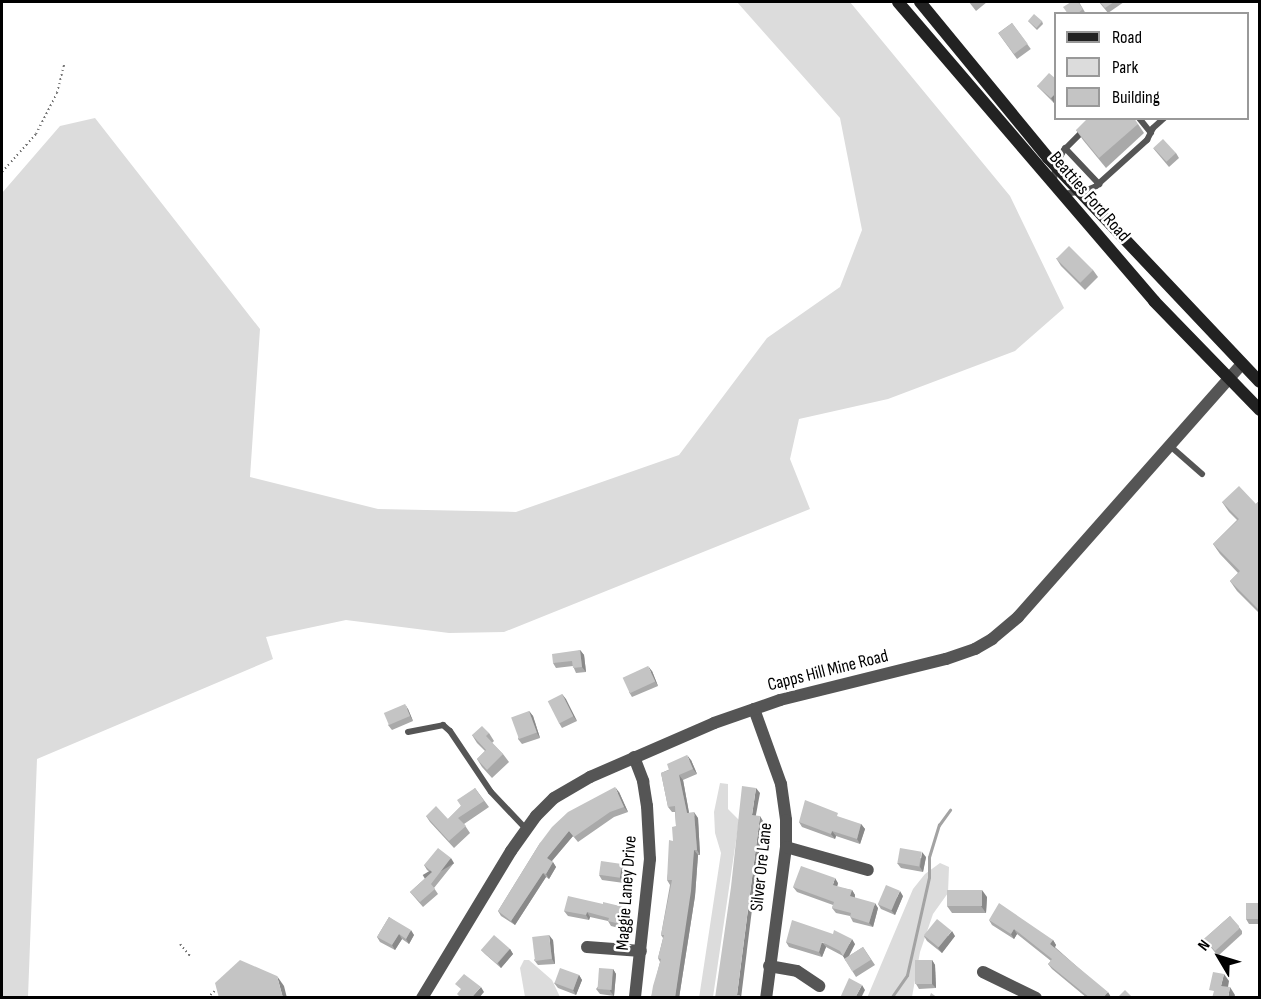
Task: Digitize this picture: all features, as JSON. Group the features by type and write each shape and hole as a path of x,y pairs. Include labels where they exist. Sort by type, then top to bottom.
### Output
{"main road":[{"name":"Beatties Ford Road","path":"898,2 1154,301 1260,410"},
{"name":"Beatties Ford Road","path":"920,2 1055,166 1260,382"}],"street":[{"name":"Capps Hill Mine Road","path":"422,998 526,828 545,806 565,790 634,757 754,709 946,659 966,653 993,639 1017,617 1242,364"},
{"name":"Silver Ore Lane","path":"754,709 781,784 786,820 786,847 766,998"},
{"name":"Maggie Laney Drive","path":"634,757 643,781 650,832 649,885 635,998"},
{"path":"786,847 868,870"},
{"path":"587,946 641,951"},
{"path":"769,966 797,971 819,986"},
{"path":"983,972 1036,998"}],"lane":[{"path":"1141,120 1151,133"},
{"path":"1093,123 1065,148 1055,166 1057,189 1079,192 1098,184 1148,140 1162,120"},
{"path":"1065,148 1098,184"},
{"path":"1169,446 1202,474"},
{"path":"408,732 442,725 450,731 491,792 526,828"}],"path":[{"path":"2,172 36,134 57,93 64,64"},
{"path":"180,944 190,956"},
{"path":"207,998 217,989"}],"green space":[{"path":"737,2 850,2 1010,196 1064,308 1015,351 888,399 799,419 790,459 810,509 504,632 449,633 346,620 266,637 273,659 37,759 28,997 2,997 2,193 60,126 95,118 260,329 250,477 378,509 516,512 679,455 767,338 840,287 862,230 840,118"},
{"path":"720,783 728,784 728,809 739,820 713,997 699,998 721,853 715,833 714,812"},
{"path":"940,863 949,867 948,893 933,914 920,952 912,997 867,998 913,889 925,874"},
{"path":"524,960 529,960 552,980 560,997 525,997 520,968"}],"building":[{"path":"1071,2 1078,2 1083,9 1079,12 1067,12 1063,7"},
{"path":"1100,2 1114,2 1105,8"},
{"path":"1034,14 1042,21 1036,28 1028,21"},
{"path":"1012,23 1028,44 1014,54 998,33"},
{"path":"1049,73 1054,77 1054,95 1051,98 1037,86"},
{"path":"1086,120 1135,120 1138,124 1099,158 1076,130"},
{"path":"1163,139 1176,153 1166,162 1153,148"},
{"path":"1069,246 1093,270 1080,283 1056,259"},
{"path":"1239,486 1256,504 1260,500 1260,611 1230,581 1240,571 1213,544 1239,519 1222,502"},
{"path":"580,650 582,667 573,668 572,661 553,663 552,654"},
{"path":"648,666 655,681 630,693 623,678"},
{"path":"562,694 573,716 559,724 548,701"},
{"path":"405,704 410,716 389,725 384,713"},
{"path":"529,711 537,733 519,739 511,717"},
{"path":"482,726 489,733 486,736 503,754 487,770 477,759 486,750 472,735"},
{"path":"687,755 693,769 679,775 687,813 694,812 697,850 694,850 691,891 675,998 651,998 661,959 658,958 664,935 661,935 672,880 667,880 669,840 673,841 672,827 676,826 675,806 668,807 661,773 669,770 667,764"},
{"path":"742,786 756,788 752,815 760,816 737,995 740,995 739,998 715,998 731,887"},
{"path":"615,787 624,807 610,812 574,837 569,831 547,858 553,862 546,874 543,873 511,921 498,911 552,827 568,812"},
{"path":"475,788 484,801 458,818 466,826 449,841 426,816 436,806 448,819 461,806 457,800"},
{"path":"805,800 838,813 837,816 861,824 857,839 832,831 831,834 799,822"},
{"path":"438,848 451,858 431,884 435,889 420,902 410,892 432,872 424,865"},
{"path":"900,848 922,852 919,867 897,863"},
{"path":"601,861 622,864 620,878 599,875"},
{"path":"801,866 835,878 833,885 852,890 850,896 875,903 869,923 850,917 851,913 832,908 834,902 793,887"},
{"path":"886,885 900,891 892,910 878,904"},
{"path":"947,890 982,890 982,906 947,906"},
{"path":"568,896 624,907 620,924 608,921 609,918 587,912 586,915 564,911"},
{"path":"999,903 1053,940 1050,944 1108,992 1103,998 1090,998 1048,964 1052,959 1014,929 1011,934 989,920"},
{"path":"1246,903 1260,903 1260,919 1246,919"},
{"path":"1230,916 1239,929 1215,951 1204,939"},
{"path":"389,917 411,930 406,939 399,934 392,945 377,937"},
{"path":"937,919 952,931 939,947 924,935"},
{"path":"792,920 833,934 834,930 852,939 843,956 840,951 822,942 819,952 786,942"},
{"path":"494,935 510,949 497,964 481,950"},
{"path":"549,935 552,959 535,961 532,937"},
{"path":"863,947 871,960 852,971 844,959"},
{"path":"240,960 277,976 283,998 219,998 215,983"},
{"path":"915,960 932,960 932,984 915,984"},
{"path":"560,968 579,975 573,990 555,983"},
{"path":"599,968 613,969 612,990 598,989"},
{"path":"1213,972 1224,974 1221,986 1230,987 1228,998 1212,998 1214,991 1209,990"},
{"path":"464,974 481,987 471,998 461,998 457,994 461,989 455,984"},
{"path":"849,978 862,985 855,998 840,998"},
{"path":"1125,990 1133,998 1117,998"}],"waterway":[{"path":"891,998 907,975 929,877 929,857 939,825 950,810"}]}
